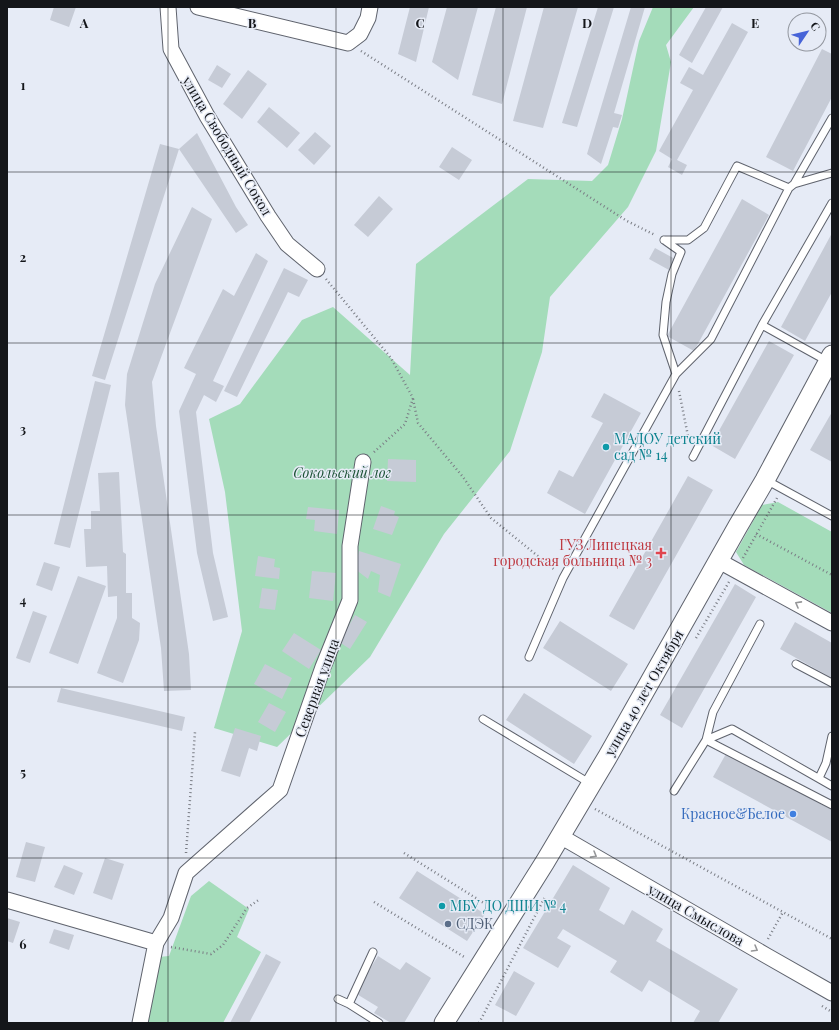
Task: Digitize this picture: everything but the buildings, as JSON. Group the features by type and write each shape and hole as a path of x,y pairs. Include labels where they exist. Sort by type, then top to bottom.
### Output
{"street":[{"name":"улица Свободный Сокол","path":"168,7 171,49 207,116 268,216 288,244 317,269"},
{"path":"198,7 348,43 360,34 368,18 370,7"},
{"name":"улица 40 лет Октября","path":"444,1023 608,756 765,480 830,359"},
{"name":"Северная улица","path":"186,873 280,790 323,667 350,600 350,546 363,462"},
{"path":"719,561 832,623"},
{"name":"улица Смыслова","path":"560,836 832,992"},
{"path":"140,1023 186,873"},
{"path":"7,900 163,945"}],"lane":[{"path":"529,658 564,578 676,374 711,339 792,186 832,118"},
{"path":"664,240 688,240 704,228 737,166 792,186 832,173"},
{"path":"693,457 762,325 832,203"},
{"path":"664,240 681,252 672,274 666,302 662,335 676,374"},
{"path":"762,325 830,359"},
{"path":"765,480 832,516"},
{"path":"674,791 706,740 713,712 760,624"},
{"path":"796,664 832,683"},
{"path":"483,719 591,784"},
{"path":"706,740 732,729 832,786"},
{"path":"819,778 826,763 832,736"},
{"path":"706,740 832,805"},
{"path":"348,1004 374,952"},
{"path":"338,999 379,1023"}],"path":[{"path":"348,43 627,221 664,240"},
{"path":"317,269 391,358 413,398 418,423 463,477 491,518 564,578"},
{"path":"676,374 693,457"},
{"path":"363,462 406,424 413,398"},
{"path":"756,534 832,574"},
{"path":"186,873 186,843 195,732"},
{"path":"592,808 832,939"},
{"path":"404,853 496,911"},
{"path":"163,945 211,954 223,945 247,908 260,899"},
{"path":"374,902 468,959"},
{"path":"760,952 783,912"}],"green space":[{"name":"Сокольский лог","path":"653,7 694,7 666,45 671,62 656,151 628,207 550,297 542,352 510,451 444,534 370,657 277,747 214,728 242,631 225,492 209,419 240,404 302,320 333,307 410,375 416,264 528,179 592,181 608,165 622,119 639,41"},
{"path":"778,502 832,532 832,613 744,565 736,552 762,505"},
{"path":"209,881 249,909 237,937 261,952 223,1023 147,1023 158,957 169,956 191,896"}],"place":[{"name":"МАДОУ детский сад № 14","path":"606,447"},
{"name":"ГУЗ Липецкая городская больница № 3","path":"661,553"},
{"name":"Красное&Белое","path":"793,814"},
{"name":"МБУ ДО ДШИ № 4","path":"442,906"},
{"name":"СДЭК","path":"448,924"}]}
